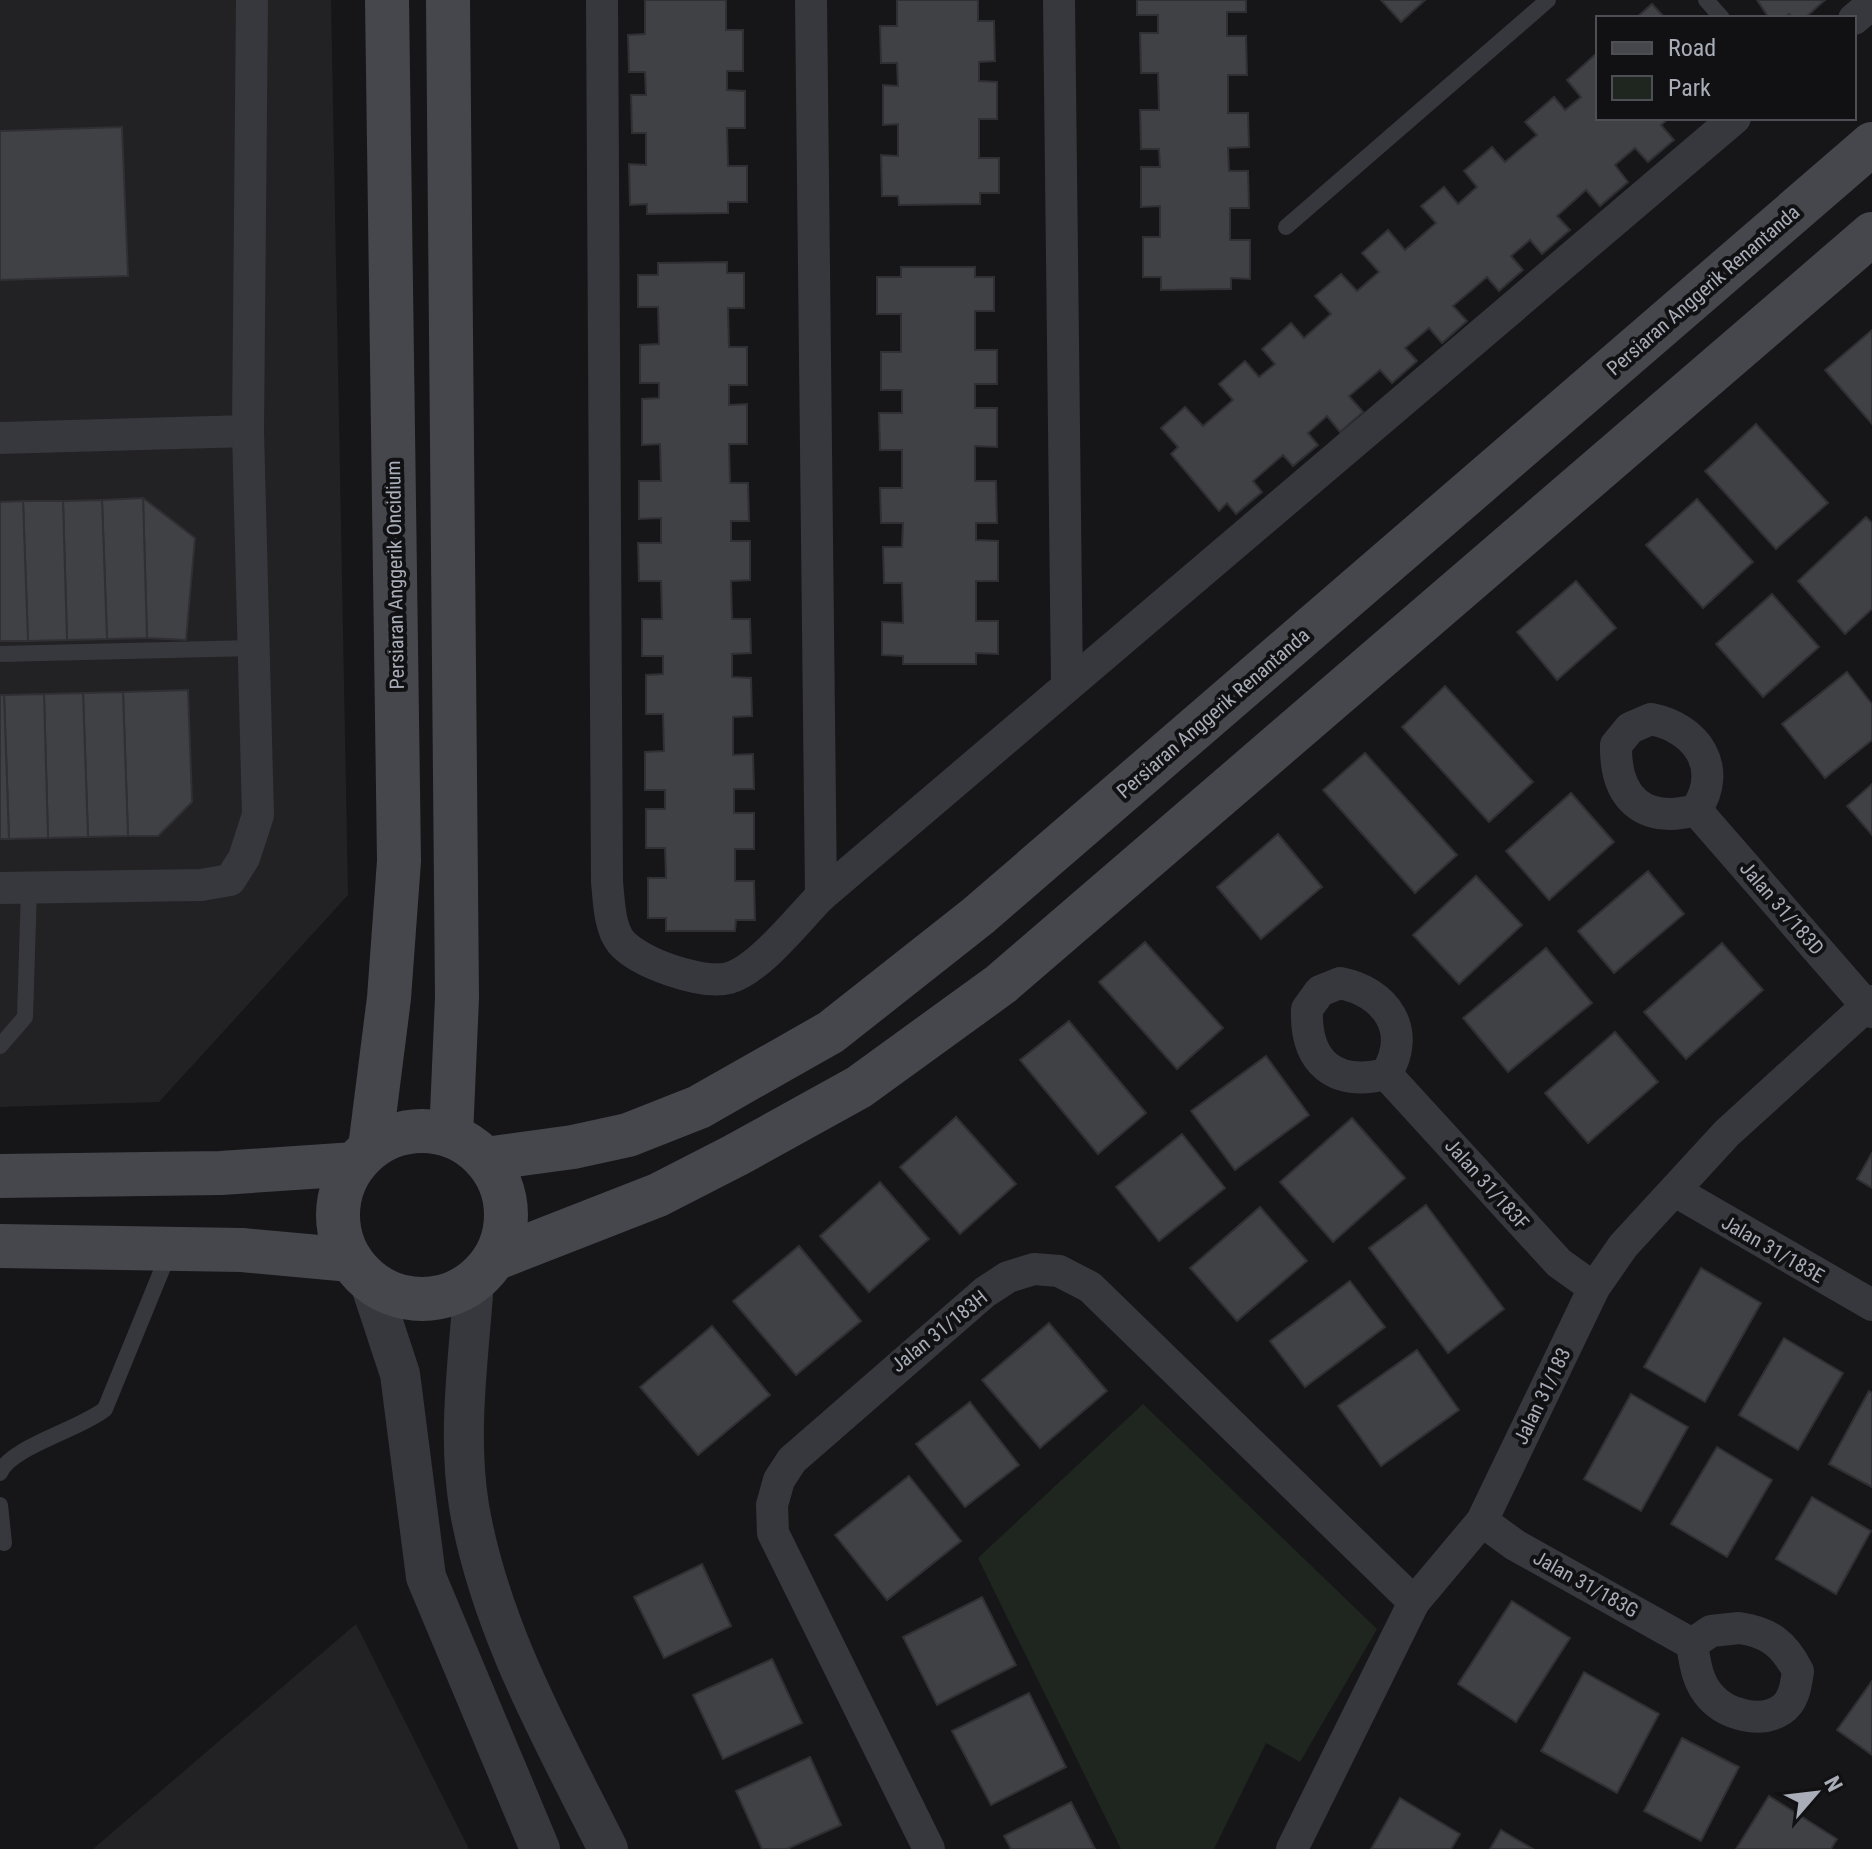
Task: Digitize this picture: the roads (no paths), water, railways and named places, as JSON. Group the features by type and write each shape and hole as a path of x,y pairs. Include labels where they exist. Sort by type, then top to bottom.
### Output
{"main road":[{"name":"Persiaran Anggerik Oncidium","path":"362,1156 389,998 399,861 387,0"},
{"path":"448,0 457,998 468,1148"},
{"name":"Persiaran Anggerik Renantanda","path":"468,1148 573,1147 628,1135 699,1107 831,1032 978,916 1872,144"},
{"path":"0,1246 242,1250 360,1270 394,1294 422,1299 449,1295 484,1270 658,1195 736,1155 859,1087 1001,984 1872,234"},
{"path":"0,1176 221,1173 362,1156 409,1131 431,1131 468,1148 499,1182 506,1207 505,1225 484,1270"},
{"path":"360,1270 338,1222 342,1192 362,1156"}],"street":[{"path":"15,888 201,885 230,880 244,858 258,815 248,431 252,0"},
{"path":"602,0 607,882 610,914 620,941 646,959 703,979 730,978 758,959 821,896 1733,120"},
{"path":"811,0 821,896"},
{"path":"1059,0 1067,686"},
{"path":"1856,17 1872,4"},
{"path":"0,438 248,431"},
{"name":"Jalan 31/183D","path":"1696,810 1870,1006"},
{"name":"Jalan 31/183","path":"1292,1849 1414,1602 1482,1521 1594,1288 1623,1246 1727,1133 1870,1006"},
{"name":"Jalan 31/183F","path":"1386,1074 1559,1263 1594,1288"},
{"name":"Jalan 31/183E","path":"1675,1191 1872,1305"},
{"name":"Jalan 31/183H","path":"929,1849 773,1533 772,1505 779,1480 792,1460 890,1371 1008,1277 1034,1269 1059,1271 1090,1287 1414,1602"},
{"path":"360,1270 400,1374 426,1577 540,1849"},
{"path":"484,1270 464,1398 469,1506 495,1608 528,1689 608,1849"},
{"name":"Jalan 31/183G","path":"1482,1521 1515,1545 1692,1644"}],"lane":[{"path":"1286,227 1548,0"},
{"path":"1706,0 1720,16"},
{"path":"0,654 254,648"},
{"path":"0,1046 25,1017 15,888"},
{"path":"0,1473 11,1458 92,1420 105,1409 117,1387 171,1249"},
{"path":"0,1505 4,1543"}]}
